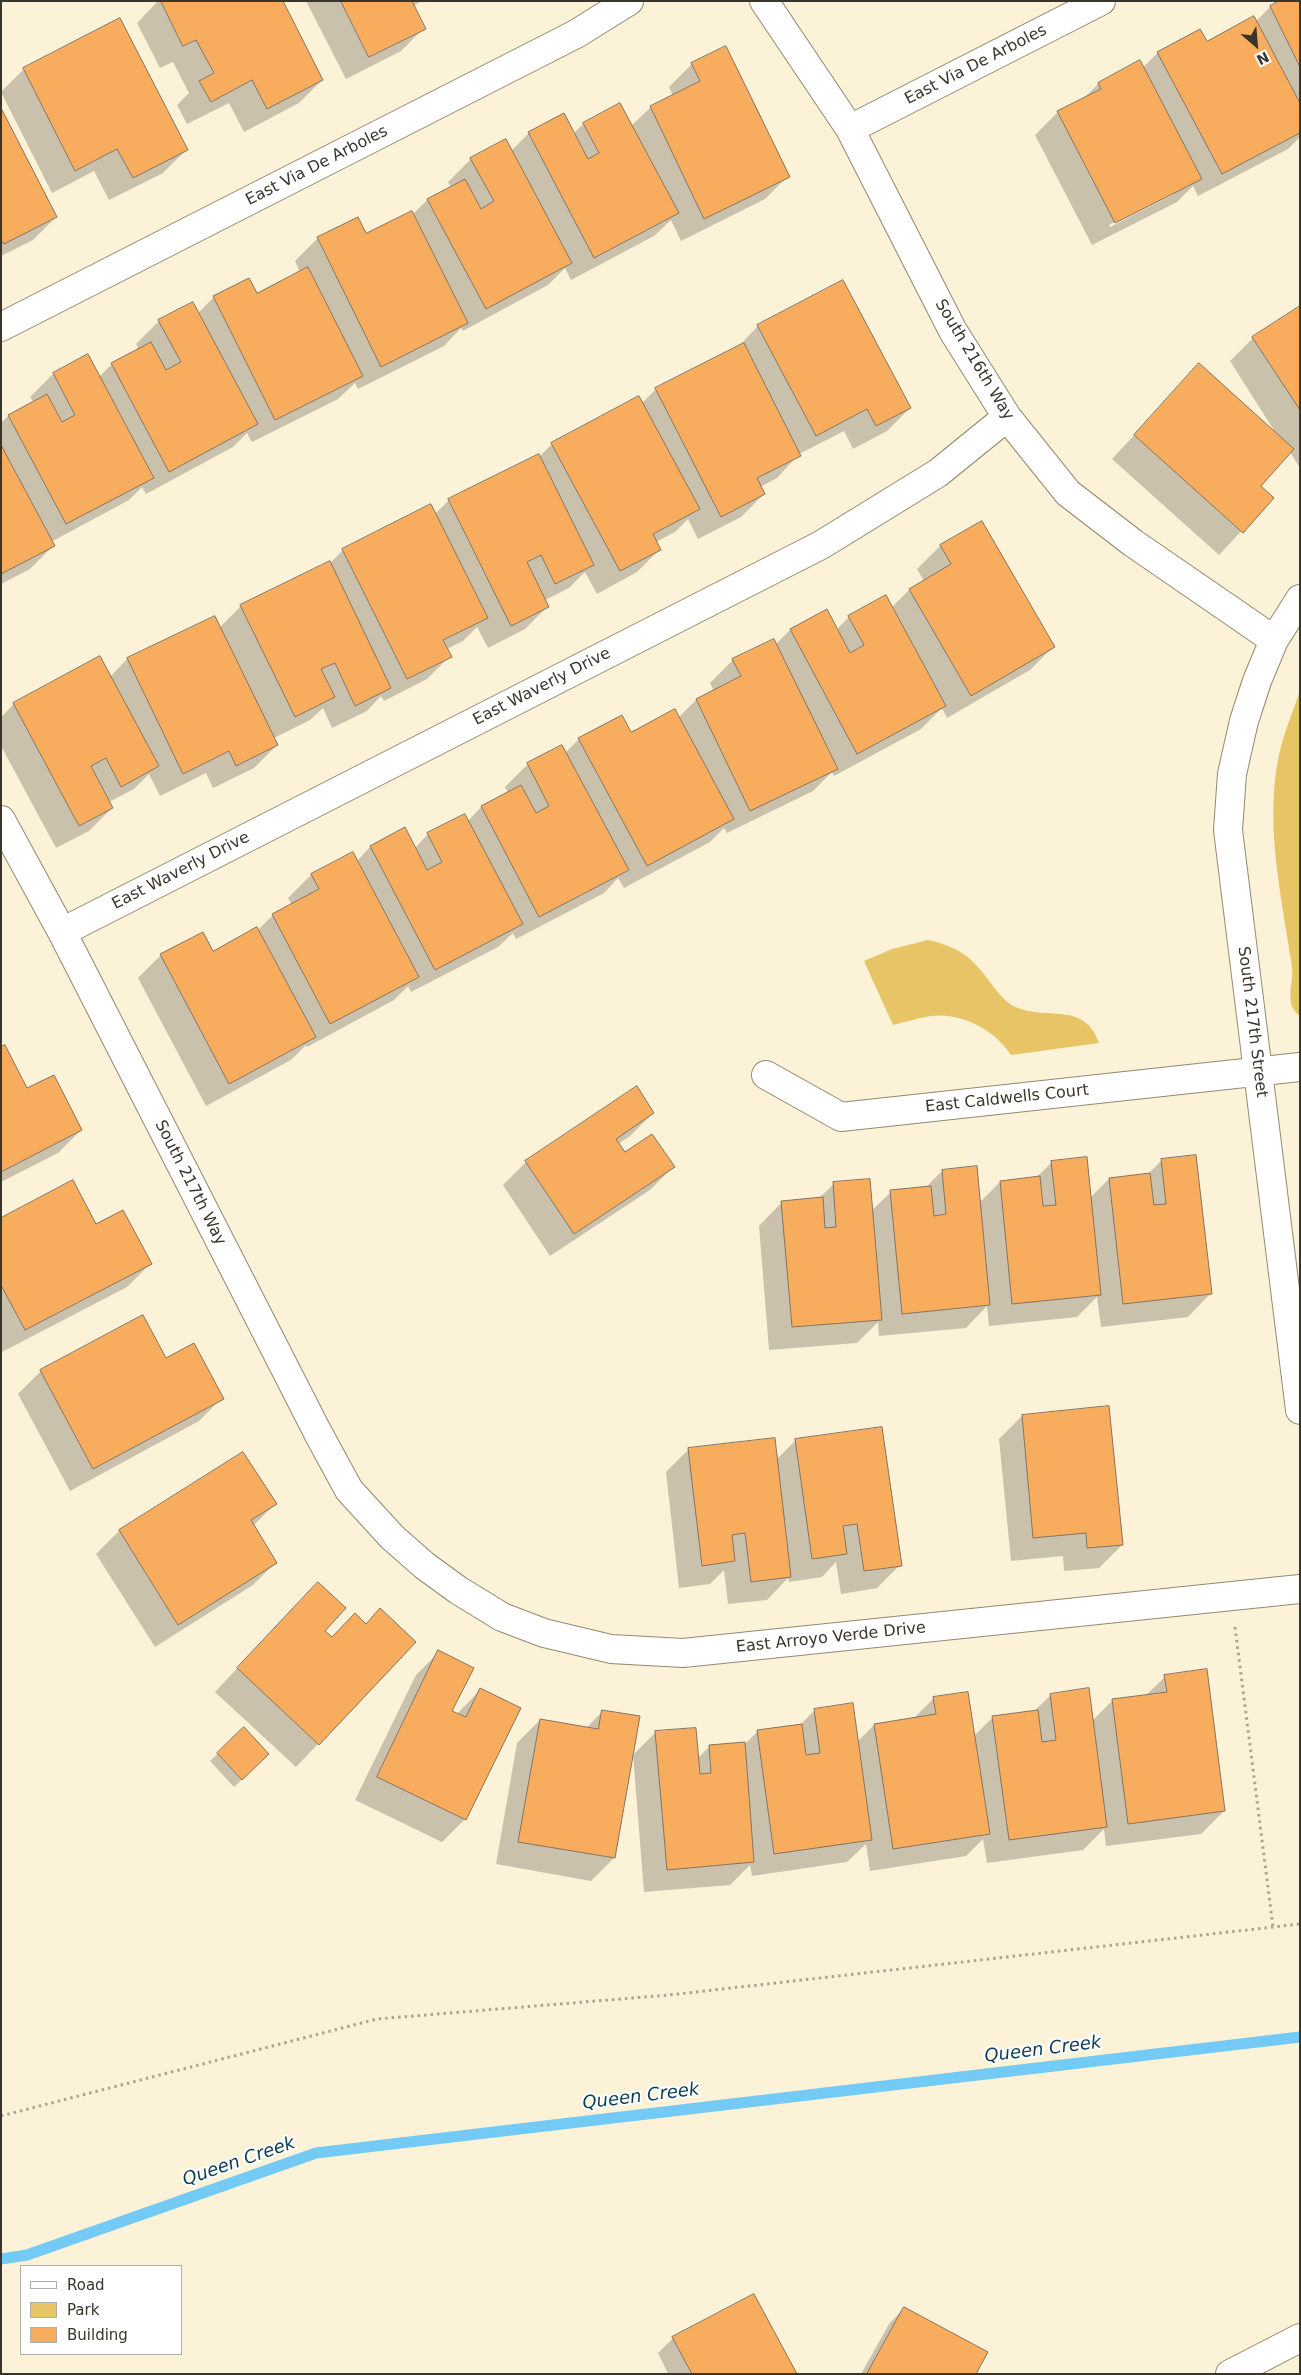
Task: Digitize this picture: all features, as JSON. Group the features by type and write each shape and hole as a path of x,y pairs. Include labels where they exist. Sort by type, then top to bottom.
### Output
{"street":[{"name":"East Via De Arboles","path":"1,327 576,34 630,1"},
{"name":"South 216th Way","path":"764,1 850,129 953,332 1007,417 1068,493 1133,543 1274,640"},
{"name":"East Via De Arboles","path":"850,129 1101,1"},
{"name":"East Waverly Drive","path":"62,932 821,545 938,473 1007,417"},
{"path":"1274,640 1300,599"},
{"name":"South 217th Street","path":"1274,640 1257,681 1244,721 1232,774 1228,830 1300,1410"},
{"name":"South 217th Way","path":"1,820 62,932 349,1490 392,1537"},
{"name":"East Caldwells Court","path":"766,1075 841,1117 1300,1067"},
{"name":"East Arroyo Verde Drive","path":"392,1537 432,1571 502,1617 544,1632 611,1649 683,1653 1300,1589"},
{"path":"1230,2374 1300,2338"}],"path":[{"path":"1231,1596 1273,1927"},
{"path":"1,2116 377,2019 679,1994 1300,1924"}],"green space":[{"path":"1300,691 1300,1016 1292,1006 1290,994 1292,967 1276,864 1273,811 1274,786 1280,751"},
{"path":"928,940 947,946 965,955 980,969 1000,995 1012,1005 1030,1011 1076,1017 1093,1030 1099,1043 1011,1055 987,1031 965,1020 954,1017 931,1016 893,1025 864,961 892,949"}],"building":[{"path":"161,1 283,1 323,80 267,109 252,80 211,102 199,81 214,73 196,40 183,46"},
{"path":"341,1 412,1 426,29 369,57"},
{"path":"1279,1 1300,1 1300,67 1270,6"},
{"path":"1254,16 1300,103 1300,133 1222,174 1157,52 1200,29 1207,41"},
{"path":"120,18 188,150 133,178 117,149 75,171 23,68"},
{"path":"726,46 790,177 704,219 650,106 700,81 691,63"},
{"path":"1140,60 1202,179 1115,223 1057,111 1101,89 1098,83"},
{"path":"620,103 679,213 594,258 528,132 564,113 588,159 599,153 583,123"},
{"path":"1,108 57,217 4,244 1,240"},
{"path":"506,139 572,263 486,309 427,199 465,179 481,209 494,201 470,158"},
{"path":"412,211 468,323 381,367 317,237 358,217 366,233"},
{"path":"308,267 363,376 275,420 213,296 249,278 257,293"},
{"path":"843,280 911,408 876,426 867,409 816,436 757,325"},
{"path":"193,302 258,424 169,472 111,363 151,342 166,370 181,362 158,320"},
{"path":"1300,306 1300,410 1252,337"},
{"path":"744,343 801,456 757,478 765,494 721,517 655,388"},
{"path":"88,354 154,478 66,524 8,415 47,394 62,422 75,415 53,373"},
{"path":"1199,363 1294,449 1261,486 1274,498 1243,533 1134,435"},
{"path":"639,396 700,509 653,534 661,550 620,571 551,443"},
{"path":"1,445 55,546 1,574"},
{"path":"539,454 594,565 555,584 541,555 527,562 549,607 511,626 448,499"},
{"path":"431,504 488,618 443,640 452,657 407,679 342,549"},
{"path":"982,521 1055,647 971,696 909,589 951,564 940,545"},
{"path":"330,561 391,688 355,706 335,663 321,669 335,697 295,717 240,605"},
{"path":"886,595 946,706 857,754 790,629 827,609 850,653 864,645 848,616"},
{"path":"215,616 278,745 236,766 229,751 183,774 127,658"},
{"path":"774,639 838,769 750,811 696,699 741,676 732,659"},
{"path":"100,656 159,766 121,787 106,758 91,766 113,808 79,826 13,703"},
{"path":"675,709 734,819 647,866 578,738 622,715 631,732"},
{"path":"562,745 629,870 539,917 481,806 521,785 536,813 549,806 527,763"},
{"path":"465,814 523,924 435,970 370,846 405,827 427,870 442,862 427,833"},
{"path":"353,852 419,977 330,1024 272,914 319,889 311,874"},
{"path":"257,927 316,1037 229,1084 160,954 203,932 213,951"},
{"path":"5,1045 27,1088 54,1075 82,1130 1,1172 1,1047"},
{"path":"637,1086 654,1113 616,1139 625,1152 652,1134 675,1167 574,1234 525,1161"},
{"path":"1196,1155 1212,1294 1123,1304 1109,1178 1150,1173 1154,1205 1166,1204 1161,1159"},
{"path":"1087,1157 1101,1295 1012,1304 1000,1181 1040,1176 1043,1206 1056,1205 1051,1161"},
{"path":"977,1166 990,1305 902,1314 890,1190 931,1186 934,1216 946,1214 942,1170"},
{"path":"870,1179 882,1320 792,1327 781,1201 823,1197 825,1228 836,1227 833,1182"},
{"path":"73,1180 96,1224 123,1210 152,1264 25,1330 1,1285 1,1218"},
{"path":"143,1315 166,1358 194,1343 224,1399 93,1469 40,1370"},
{"path":"1109,1406 1123,1545 1087,1548 1086,1533 1033,1538 1022,1415"},
{"path":"882,1427 902,1566 864,1571 857,1524 843,1526 847,1554 812,1559 795,1439"},
{"path":"775,1438 791,1577 751,1582 745,1533 732,1535 735,1561 702,1566 688,1448"},
{"path":"243,1452 277,1504 251,1520 277,1563 178,1625 119,1530"},
{"path":"318,1582 346,1608 325,1631 332,1637 355,1613 366,1624 380,1608 416,1642 319,1745 237,1668"},
{"path":"438,1650 474,1668 452,1711 466,1717 480,1688 521,1708 466,1820 377,1777"},
{"path":"1207,1669 1225,1811 1128,1824 1112,1699 1167,1692 1164,1675"},
{"path":"1089,1688 1107,1827 1009,1840 992,1716 1038,1710 1042,1742 1056,1740 1050,1694"},
{"path":"968,1692 990,1834 893,1849 874,1724 936,1714 933,1697"},
{"path":"853,1703 872,1840 774,1854 757,1730 802,1724 806,1755 820,1753 814,1709"},
{"path":"602,1710 640,1716 615,1858 518,1842 540,1719 598,1729"},
{"path":"244,1727 269,1754 242,1780 217,1753"},
{"path":"696,1728 700,1774 711,1773 709,1745 745,1742 754,1862 667,1870 655,1731"},
{"path":"754,2294 797,2374 692,2374 672,2337"},
{"path":"904,2307 988,2352 976,2374 867,2374"}],"waterway":[{"name":"Queen Creek","path":"1,2259 27,2255 316,2153 1300,2037"}]}
